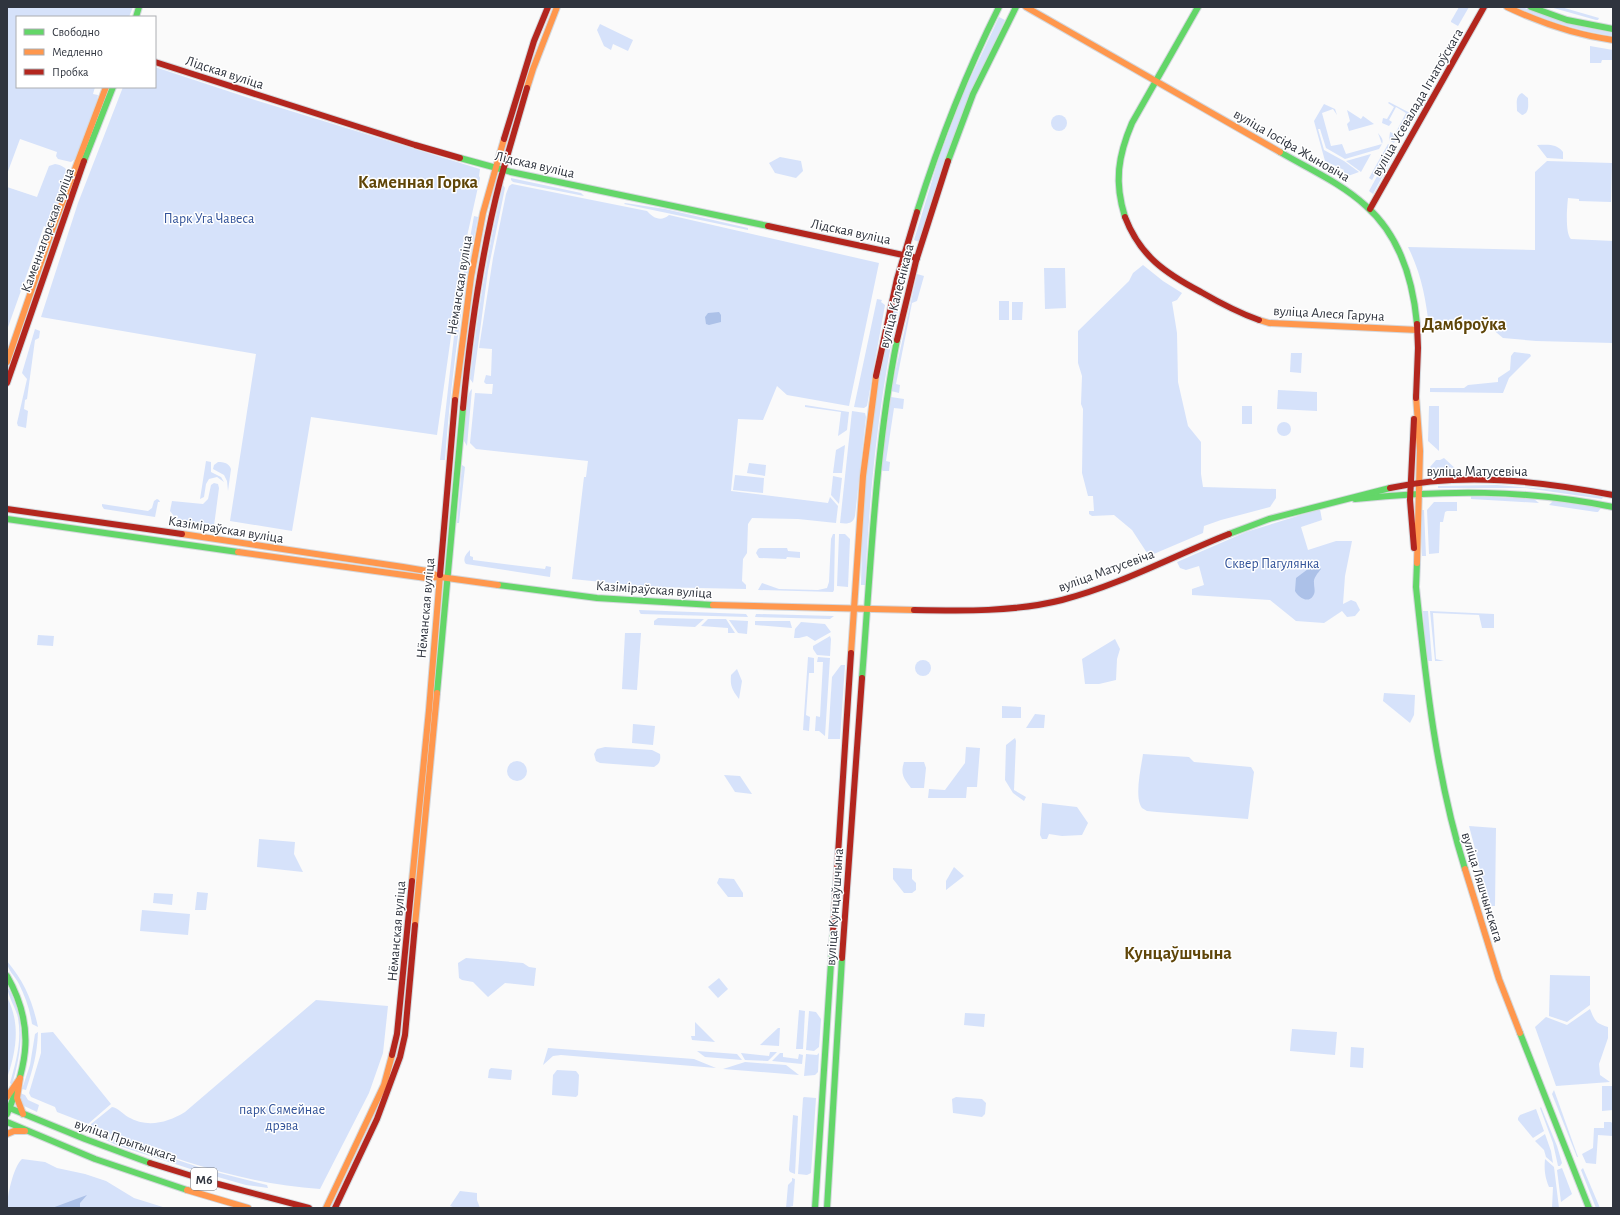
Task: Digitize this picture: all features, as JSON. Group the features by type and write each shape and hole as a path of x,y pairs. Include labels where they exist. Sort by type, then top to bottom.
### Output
{"main road":[{"path":"548,7 556,9"},
{"name":"Нёманская вуліца","path":"326,1208 384,1085 397,1034 440,577 450,448 455,397 471,277 495,168 534,41 548,7"},
{"name":"вуліца Калеснікава","path":"854,609 869,411 881,350 903,255 931,167 955,106 999,7"},
{"name":"вуліца Калеснікава","path":"868,609 876,488 883,419 897,338 905,302 944,168 968,106 986,66 1016,7"},
{"name":"вуліца Іосіфа Жыновіча","path":"1026,7 1332,181 1370,209 1384,226 1404,260 1412,286 1418,318 1416,396 1410,493"},
{"name":"вуліца Алеся Гаруна","path":"1198,7 1132,123 1125,139 1118,174 1120,196 1130,229 1148,256 1162,269 1181,282 1212,299 1248,316 1276,324 1418,330"},
{"name":"вуліца Усевалада Ігнатоўскага","path":"1370,209 1484,7"},
{"path":"1508,7 1563,30 1613,40"},
{"path":"1531,7 1567,20 1613,29"},
{"name":"Нёманская вуліца","path":"335,1208 390,1090 399,1062 405,1035 465,385 479,284 488,236 504,170 533,69 556,9"},
{"name":"Лідская вуліца","path":"156,62 415,145 495,168 587,189 700,211 917,258"},
{"name":"Каменнагорская вуліца","path":"7,362 52,230 106,88"},
{"name":"Каменнагорская вуліца","path":"7,383 73,190 113,88"},
{"name":"вуліца Іосіфа Жыновіча","path":"1416,396 1420,451 1419,483"},
{"path":"450,448 459,449"},
{"name":"вуліца Матусевіча","path":"868,609 983,611 1064,599 1086,593 1246,527 1362,494 1410,484 1434,481 1505,481 1544,484 1613,495"},
{"name":"вуліца Ляшчынскага","path":"1419,483 1416,558 1419,614 1432,727 1443,789 1461,858 1503,989 1589,1208"},
{"name":"вуліца Матусевіча","path":"1342,500 1419,492 1523,493 1576,499 1613,507"},
{"name":"вуліца Ляшчынскага","path":"1410,493 1411,530 1416,558"},
{"name":"Казіміраўская вуліца","path":"7,509 403,567 427,571 440,577"},
{"name":"Казіміраўская вуліца","path":"7,519 426,578 440,577 637,602 868,609"},
{"name":"вуліца Кунцаўшчына","path":"815,1208 854,609"},
{"name":"вуліца Кунцаўшчына","path":"827,1208 857,752 868,609"},
{"path":"7,976 18,996 23,1012 26,1032 26,1051 17,1098 23,1114"},
{"path":"7,1097 20,1078"},
{"path":"8,1110 20,1078"},
{"name":"вуліца Прытыцкага","path":"8,1110 23,1114 63,1131 125,1153 217,1183 309,1208"},
{"name":"вуліца Прытыцкага","path":"7,1122 63,1147 195,1192 248,1208"},
{"path":"7,1134 19,1130 27,1132"}],"green space":[{"path":"7,7 133,7 129,16 16,16 16,88 95,88 93,94 98,95 95,110 75,159 71,162 58,159 56,156 57,152 20,139 7,174"},
{"path":"1459,7 1469,7 1458,26 1451,21"},
{"path":"1516,7 1522,7 1569,24 1613,33 1613,36 1563,25"},
{"path":"1550,7 1561,7 1599,18 1596,20"},
{"path":"999,17 1005,20 976,82 919,242 914,240 938,161 963,94"},
{"path":"600,24 633,40 628,51 613,44 611,50 604,46 597,30"},
{"path":"1590,46 1613,50 1613,60 1602,60 1601,63 1590,63"},
{"name":"Парк Уга Чавеса","path":"156,67 255,100 480,169 480,178 462,259 437,435 311,417 292,531 230,521 256,354 41,317 78,203 123,88 156,88"},
{"path":"1522,93 1528,98 1528,105 1525,114 1522,115 1517,111 1517,98"},
{"path":"1389,102 1410,113 1394,143 1389,140 1390,132 1395,134 1406,113 1396,107 1389,120 1392,122 1389,126 1382,123 1383,118 1387,119 1394,107 1388,103"},
{"path":"1324,104 1335,109 1337,115 1333,109 1322,113 1331,146 1342,144 1346,154 1382,144 1379,149 1345,159 1326,148 1320,129 1318,129 1324,150 1344,161 1359,172 1348,176 1342,173 1344,170 1325,161 1314,121"},
{"path":"1347,110 1361,119 1363,116 1374,124 1349,131 1347,124 1350,121"},
{"path":"1059,115 1065,117 1067,123 1065,129 1059,131 1053,129 1051,123 1053,117"},
{"path":"1378,133 1383,141 1382,144"},
{"path":"1388,144 1391,146 1372,180 1369,178"},
{"path":"1537,145 1551,145 1557,147 1563,152 1563,159 1547,158"},
{"path":"1393,147 1396,150 1395,153 1373,194 1369,191"},
{"path":"1371,154 1361,172 1346,161"},
{"path":"780,157 801,161 803,171 796,178 775,173 769,163"},
{"path":"1547,161 1612,163 1611,202 1579,201 1579,199 1568,198 1567,220 1568,232 1571,239 1613,241 1613,343 1536,341 1503,338 1491,328 1429,327 1422,286 1413,257 1408,247 1535,250 1535,172"},
{"path":"55,164 65,168 68,171 69,176 50,229 44,226 7,330 7,187 37,197 49,166"},
{"path":"511,178 581,193 584,196 513,182"},
{"path":"512,184 647,211 652,216 660,219 669,215 879,263 849,406 787,395 777,386 763,420 738,419 731,491 828,503 830,497 838,506 836,523 798,519 752,518 748,524 747,553 743,559 742,581 746,585 746,589 652,587 572,579 584,477 586,477 588,461 476,449 470,443 475,393 492,394 493,384 486,384 484,382 486,375 491,376 492,349 479,348 493,258 506,194 509,186"},
{"path":"503,185 505,188 488,271 473,383 470,379 476,330 492,233"},
{"path":"624,204 665,209 748,228 748,230"},
{"path":"474,216 478,217 458,338 450,399 445,460 440,460 454,336"},
{"path":"1143,265 1163,281 1182,293 1177,300 1172,302 1177,333 1178,382 1188,426 1201,442 1201,474 1203,487 1276,489 1276,498 1270,507 1204,526 1203,533 1149,556 1132,530 1114,515 1092,516 1089,514 1089,511 1094,511 1093,496 1088,496 1082,473 1082,376 1078,363 1078,331 1129,281 1133,273"},
{"path":"1044,268 1065,268 1066,308 1045,309"},
{"path":"902,271 907,272 890,350 878,428 870,506 865,585 861,585 862,520 866,454 884,349"},
{"path":"917,274 924,276 917,301 912,303 896,384 900,385 899,393 891,391"},
{"path":"877,299 882,300 881,302 885,305 867,406 864,408 854,407"},
{"path":"999,301 1009,301 1009,320 999,320"},
{"path":"1012,302 1023,302 1022,320 1012,320"},
{"path":"35,329 40,331 39,338 35,340 27,399 25,400 24,409 28,411 26,428 18,426 17,423 27,379 22,373"},
{"path":"1514,352 1530,354 1531,356 1509,378 1503,393 1430,392 1430,388 1464,388 1468,385 1498,382 1498,378 1510,370 1511,356"},
{"path":"1291,353 1302,353 1301,373 1290,372"},
{"path":"472,389 467,446 464,441 466,413 468,397"},
{"path":"1278,390 1317,392 1317,411 1277,409"},
{"path":"891,397 904,399 903,409 894,408 886,461 890,462 889,471 883,471 881,469"},
{"path":"805,405 849,412 847,430 838,436 841,412 805,407"},
{"path":"1242,406 1252,406 1252,424 1242,424"},
{"path":"1429,406 1439,406 1439,451 1428,441"},
{"path":"852,411 865,413 866,417 855,516 851,522 840,523"},
{"path":"1281,422 1287,422 1291,426 1291,432 1287,436 1281,436 1277,432 1277,426"},
{"path":"845,445 842,473 833,473 836,450"},
{"path":"1444,458 1458,471 1433,470 1430,467 1436,460"},
{"path":"206,461 211,462 211,472 221,477 224,482 217,477 209,479 206,484 204,497 200,499"},
{"path":"218,462 226,463 231,469 228,491 227,481 224,475 213,469 214,465"},
{"path":"749,463 766,465 765,476 747,473"},
{"path":"462,465 465,467 459,523 457,523"},
{"path":"735,475 764,478 763,493 733,490"},
{"path":"833,476 842,478 839,504 831,495"},
{"path":"214,483 218,484 219,488 214,526 177,520 170,511 172,501 203,504 208,499 211,485"},
{"path":"1497,485 1558,490 1603,497 1602,499 1526,488 1438,488 1438,486"},
{"path":"1471,496 1534,499 1539,503 1471,499"},
{"path":"157,499 160,502 158,502 155,517 104,509 102,506 102,504 148,511 152,508 154,501"},
{"path":"1553,501 1601,508 1598,512 1596,512 1549,505"},
{"path":"1434,502 1457,502 1457,511 1445,512 1443,522 1440,522 1439,553 1429,554 1427,510"},
{"name":"Сквер Пагулянка","path":"1320,509 1322,520 1301,527 1308,550 1336,541 1352,541 1345,576 1343,604 1351,600 1356,602 1360,610 1355,616 1347,617 1342,611 1324,623 1296,621 1270,600 1192,595 1192,589 1204,585 1199,566 1186,570 1180,568 1177,562 1246,532"},
{"path":"1420,510 1424,510 1426,556 1422,556"},
{"path":"833,534 835,534 833,592 758,590 762,583 779,589 818,590 827,588 829,582 831,539"},
{"path":"839,534 845,534 850,539 848,587 837,586"},
{"path":"760,548 787,548 788,551 800,552 800,558 759,558 756,553"},
{"path":"470,550 470,556 473,557 473,560 545,569 546,566 551,567 550,577 466,564 464,558"},
{"path":"639,610 746,614 748,617 641,614"},
{"path":"1423,611 1428,611 1432,661 1426,659"},
{"path":"1430,611 1494,614 1494,628 1482,628 1479,615 1433,613 1436,659 1444,661 1435,661"},
{"path":"756,614 834,616 830,619 755,617"},
{"path":"658,618 704,619 695,627 654,625 654,621"},
{"path":"708,619 726,619 735,633 728,633 728,628 701,626"},
{"path":"729,620 748,621 747,634 738,633"},
{"path":"755,621 790,621 792,628 755,625"},
{"path":"801,622 825,624 831,632 815,641 807,636 794,638 795,629"},
{"path":"625,633 641,633 637,690 622,689"},
{"path":"38,635 54,636 53,646 37,645"},
{"path":"830,636 830,656 817,655 813,649 813,646"},
{"path":"1115,639 1120,649 1117,659 1116,680 1099,684 1085,684 1082,659"},
{"path":"808,657 814,658 814,673 809,673 806,715 810,717 809,731 803,730"},
{"path":"818,657 830,658 825,736 819,731 815,731 816,716 820,717 823,662 817,662"},
{"path":"923,660 929,662 931,668 929,674 923,676 917,674 915,668 917,662"},
{"path":"841,665 845,665 840,739 828,739 832,677"},
{"path":"737,669 742,681 739,699 731,685 731,675"},
{"path":"1384,693 1415,695 1414,715 1410,723 1383,701"},
{"path":"1002,706 1021,707 1021,718 1002,718"},
{"path":"1035,714 1045,715 1044,728 1026,728"},
{"path":"633,724 655,726 653,745 632,743"},
{"path":"1015,738 1014,790 1026,797 1024,801 1013,793 1005,780 1006,745"},
{"path":"605,747 652,750 660,754 660,760 654,767 600,763 596,761 594,754 597,749"},
{"path":"966,747 980,748 977,787 967,787 966,798 928,798 929,789 945,790 965,763"},
{"path":"1143,754 1189,757 1194,762 1251,767 1254,772 1248,819 1147,811 1142,808 1138,797 1138,790"},
{"path":"513,761 521,761 527,767 527,775 521,781 513,781 507,775 507,767"},
{"path":"904,762 924,762 926,768 924,788 911,788 905,779 902,770"},
{"path":"724,775 740,776 752,794 735,792"},
{"path":"1042,803 1077,807 1088,823 1082,835 1062,836 1049,834 1047,839 1042,839 1040,835"},
{"path":"1469,826 1496,828 1495,906 1490,906 1478,866 1478,860"},
{"path":"259,839 295,842 294,854 303,872 257,867"},
{"path":"954,867 964,876 946,890 946,881"},
{"path":"893,868 912,869 912,879 916,883 916,890 912,893 904,893 893,879"},
{"path":"719,878 734,879 743,893 743,897 728,897 717,883"},
{"path":"197,892 208,893 206,910 195,910"},
{"path":"154,893 173,894 172,905 153,903"},
{"path":"142,910 190,914 188,935 140,931"},
{"path":"466,958 523,963 529,967 536,968 534,986 505,983 488,997 473,982 459,978 458,963"},
{"path":"7,961 19,977 27,992 38,1027 32,1024 29,1008 17,981 7,964"},
{"path":"1550,975 1590,976 1590,1005 1567,1022 1549,1016"},
{"path":"719,978 728,989 718,998 708,987"},
{"path":"7,986 18,1010 21,1034 18,1059 12,1085 10,1083 18,1051 19,1027 17,1014 8,993"},
{"path":"7,997 14,1016 16,1035 8,1075 7,1071"},
{"name":"парк Сямейнае дрэва","path":"316,1000 388,1006 383,1053 369,1093 320,1189 269,1183 218,1171 143,1147 91,1126 91,1124 112,1107 128,1117 142,1122 157,1123 178,1116 185,1112"},
{"path":"1590,1009 1596,1021 1608,1027 1608,1038 1599,1064 1600,1075 1610,1082 1556,1086 1535,1027 1546,1017 1567,1025"},
{"path":"799,1010 805,1011 803,1049 796,1049"},
{"path":"809,1011 816,1012 821,1019 819,1047 814,1051 806,1050"},
{"path":"965,1013 985,1014 984,1027 964,1025"},
{"path":"695,1022 715,1042 692,1040 691,1036 695,1036"},
{"path":"778,1028 780,1028 779,1046 760,1045"},
{"path":"1292,1029 1337,1032 1335,1055 1290,1051"},
{"path":"38,1032 37,1048 26,1090 22,1089 30,1065 35,1034"},
{"path":"53,1032 111,1104 88,1124 57,1112 55,1107 31,1097 29,1093 41,1053 41,1033"},
{"path":"1351,1047 1364,1048 1363,1068 1350,1067"},
{"path":"548,1048 694,1059 716,1068 561,1055 553,1056 543,1065"},
{"path":"697,1051 737,1054 742,1060 705,1057"},
{"path":"770,1052 777,1052 768,1061 745,1060 741,1053 769,1056"},
{"path":"780,1053 783,1053 783,1057 798,1059 799,1054 803,1055 802,1064 772,1061"},
{"path":"819,1053 818,1072 815,1075 804,1076 806,1054 817,1055"},
{"path":"745,1062 786,1065 799,1075 723,1069"},
{"path":"491,1068 512,1070 511,1080 488,1078 489,1070"},
{"path":"557,1070 576,1071 579,1075 578,1095 576,1097 552,1095 553,1075"},
{"path":"1602,1086 1613,1086 1613,1110 1602,1111"},
{"path":"1554,1090 1578,1157 1552,1094"},
{"path":"20,1093 25,1095 28,1100 39,1105 37,1112 22,1105"},
{"path":"804,1097 816,1098 811,1173 807,1175 798,1174"},
{"path":"956,1097 982,1099 986,1103 985,1114 982,1117 953,1113 952,1099"},
{"path":"1541,1107 1557,1146 1562,1163 1560,1166 1558,1166 1553,1143 1540,1108"},
{"path":"1536,1109 1544,1131 1533,1138 1518,1118 1520,1115"},
{"path":"793,1115 798,1116 795,1174 789,1170"},
{"path":"1604,1122 1611,1122 1613,1124 1613,1136 1598,1135 1596,1164 1586,1163 1582,1154 1593,1148 1594,1128 1604,1128"},
{"path":"101,1133 116,1140 208,1170 267,1185 268,1188 246,1185 200,1172 116,1145 100,1137"},
{"path":"1545,1134 1551,1151 1553,1163 1546,1157 1544,1150 1535,1141"},
{"path":"22,1159 45,1162 57,1168 85,1174 106,1181 134,1198 166,1208 7,1208 9,1190 13,1175"},
{"path":"1545,1159 1554,1167 1559,1208 1552,1208 1553,1187 1549,1187 1547,1180"},
{"path":"1562,1168 1572,1194 1561,1202 1557,1170"},
{"path":"1583,1168 1600,1208 1596,1208 1581,1170"},
{"path":"792,1178 795,1179 793,1206 786,1208 788,1185 792,1181"},
{"path":"460,1191 477,1193 477,1200 480,1208 456,1208 450,1206"}],"water":[{"path":"719,312 721,315 721,322 709,325 706,324 705,317 708,313"},
{"path":"1316,563 1321,569 1314,579 1314,594 1311,598 1306,600 1295,591 1296,578"},
{"path":"87,1195 80,1203 80,1208 52,1208"}],"traffic: fast":[{"path":"136,16 139,7"},
{"path":"917,212 934,160 954,108 975,57 999,7"},
{"path":"948,161 973,94 1016,7"},
{"path":"1125,217 1119,192 1119,169 1127,135 1132,123 1198,7"},
{"path":"1531,7 1567,20 1613,29"},
{"path":"84,161 113,88"},
{"path":"1280,152 1346,190 1378,218 1388,231 1403,260 1412,291 1417,324"},
{"path":"460,158 511,172 768,226"},
{"path":"862,678 879,466 897,340"},
{"path":"437,693 463,408"},
{"path":"1229,534 1269,519 1390,488"},
{"path":"1355,499 1421,494 1484,493 1548,497 1613,507"},
{"path":"7,519 238,552"},
{"path":"1417,563 1416,587 1433,729 1439,764 1455,834 1465,869"},
{"path":"498,585 597,598 713,605"},
{"path":"815,1208 833,932"},
{"path":"827,1208 842,958"},
{"path":"7,976 22,1011 25,1028 24,1061 20,1078 7,1114"},
{"path":"1520,1033 1589,1208"},
{"path":"7,1107 85,1139 150,1163"},
{"path":"7,1122 95,1159 187,1190"}],"traffic: slow":[{"path":"527,88 557,7"},
{"path":"1026,7 1280,152"},
{"path":"1507,7 1559,28 1613,40"},
{"path":"7,362 52,230 106,88"},
{"path":"455,400 471,277 483,213 504,139"},
{"path":"1259,320 1269,323 1418,330"},
{"path":"851,653 863,476 876,376"},
{"path":"1416,396 1420,451 1417,563"},
{"path":"182,534 403,567 427,571 438,576"},
{"path":"238,552 426,578 440,577 498,585"},
{"path":"412,881 429,710 440,575"},
{"path":"713,605 914,610"},
{"path":"415,925 437,693"},
{"path":"1465,869 1499,979 1520,1033"},
{"path":"326,1208 384,1085 392,1055"},
{"path":"20,1078 17,1098 23,1114"},
{"path":"7,1097 18,1081"},
{"path":"7,1134 14,1131 25,1131"},
{"path":"187,1190 248,1208"}],"traffic: jam":[{"path":"504,139 534,41 548,7"},
{"path":"1370,209 1484,7"},
{"path":"156,62 460,158"},
{"path":"463,408 469,351 487,237 500,181 527,88"},
{"path":"7,383 84,161"},
{"path":"897,340 916,261 948,161"},
{"path":"876,376 897,279 917,212"},
{"path":"1125,217 1131,231 1146,253 1165,270 1176,278 1222,304 1259,320"},
{"path":"768,226 917,258"},
{"path":"1416,398 1418,348 1417,324"},
{"path":"440,575 455,400"},
{"path":"1414,419 1410,500 1414,548"},
{"path":"1390,488 1445,480 1473,479 1530,482 1613,495"},
{"path":"7,509 182,534"},
{"path":"914,610 1007,609 1062,600 1084,594 1126,578 1229,534"},
{"path":"833,932 851,653"},
{"path":"842,958 862,678"},
{"path":"392,1055 397,1034 412,881"},
{"path":"335,1208 377,1119 400,1057 405,1035 415,925"},
{"path":"150,1163 218,1184 309,1208"}],"district":[{"name":"Каменная Горка","path":"418,182"},
{"name":"Дамброўка","path":"1464,324"},
{"name":"Кунцаўшчына","path":"1178,953"}]}
